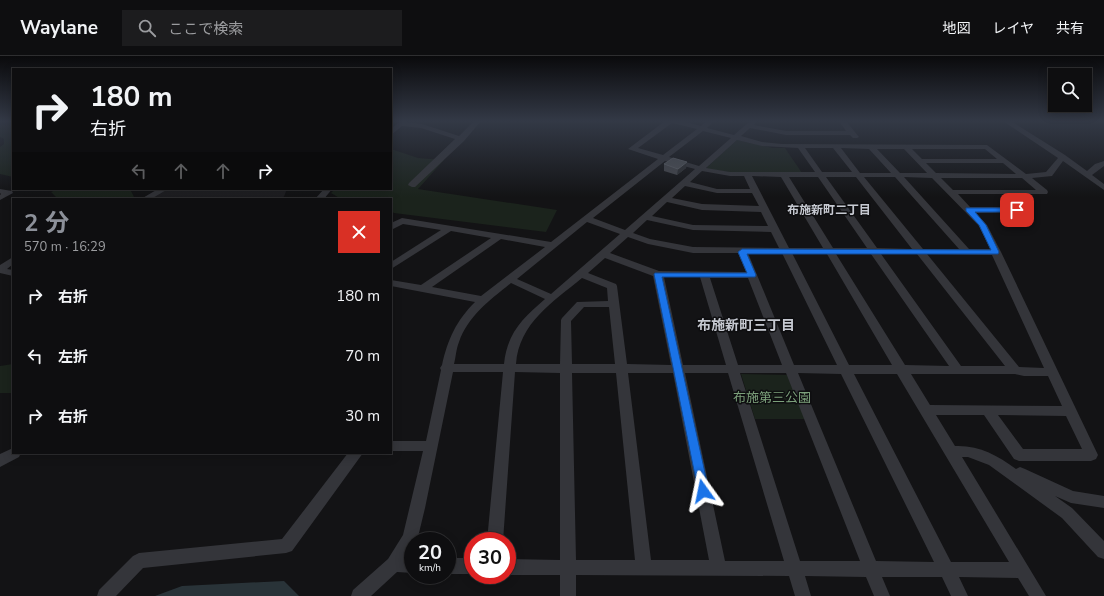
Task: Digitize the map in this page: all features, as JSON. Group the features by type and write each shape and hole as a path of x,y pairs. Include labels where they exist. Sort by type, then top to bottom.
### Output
{"street":[{"path":"412,185 454,146"},
{"path":"636,146 632,149 700,169 723,174 747,175 1024,176 1049,174 1062,157"},
{"path":"359,596 394,564 410,537 418,508 446,368 453,342 462,324 474,308 483,300 679,146"},
{"path":"496,532 511,351 515,338 522,325 726,146"},
{"path":"800,146 958,370"},
{"path":"835,146 922,252 1015,370"},
{"path":"867,146 897,176 967,252"},
{"path":"905,146 983,225 1091,455 1019,455 987,410"},
{"path":"921,146 987,147 1044,192 951,192"},
{"path":"1045,146 1088,175 1104,188"},
{"path":"919,161 1005,161"},
{"path":"1088,175 1104,163"},
{"path":"747,175 960,596"},
{"path":"784,175 1038,596"},
{"path":"683,183 717,190 755,191"},
{"path":"147,198 162,190"},
{"path":"320,198 327,190"},
{"path":"0,191 9,193 0,198"},
{"path":"969,210 1017,210 1021,206 1006,192"},
{"path":"665,199 683,205 708,209 764,209"},
{"path":"645,217 668,224 689,228 775,230"},
{"path":"586,219 661,245 705,251 996,252"},
{"path":"392,226 402,221 553,245"},
{"path":"392,265 450,228"},
{"path":"423,290 500,236"},
{"path":"742,252 882,596"},
{"path":"603,254 658,274 752,275"},
{"path":"0,270 12,261"},
{"path":"0,270 12,273"},
{"path":"581,274 612,286 644,568"},
{"path":"658,274 719,568"},
{"path":"704,275 803,596"},
{"path":"509,279 552,298"},
{"path":"392,284 483,300"},
{"path":"568,596 565,369 566,320 581,304 614,304"},
{"path":"446,368 1015,370 1024,372 1053,372"},
{"path":"926,410 1071,411"},
{"path":"392,446 431,446"},
{"path":"952,452 969,451 1071,497 1104,502"},
{"path":"0,461 12,454"},
{"path":"105,596 139,561 286,546 355,454"},
{"path":"994,461 1067,513 1104,552"},
{"path":"394,564 404,565"},
{"path":"516,567 1022,570"}],"shaded area":[{"path":"158,190 287,190 283,198 143,198"},
{"path":"284,581 299,596 155,596 182,586"}],"green space":[{"path":"12,146 12,177 0,174 0,147"},
{"path":"730,146 765,146 785,148 802,173 729,172 707,169 707,167"},
{"path":"392,149 418,158 444,160 418,189 557,210 546,232 394,213 392,212 392,198 339,198 331,193 334,190 392,190"},
{"path":"56,190 130,190 134,198 57,198 51,192"},
{"path":"12,364 12,393 0,393 0,366"},
{"name":"布施第三公園","path":"741,374 787,375 805,419 755,419"}],"building":[{"path":"673,158 687,162 678,169 664,164"}],"district":[{"name":"布施新町二丁目","path":"829,210"},
{"name":"布施新町三丁目","path":"746,325"}],"route":[{"path":"703,491 658,274 752,275 742,252 996,252 983,225 969,210 1017,210"}]}
